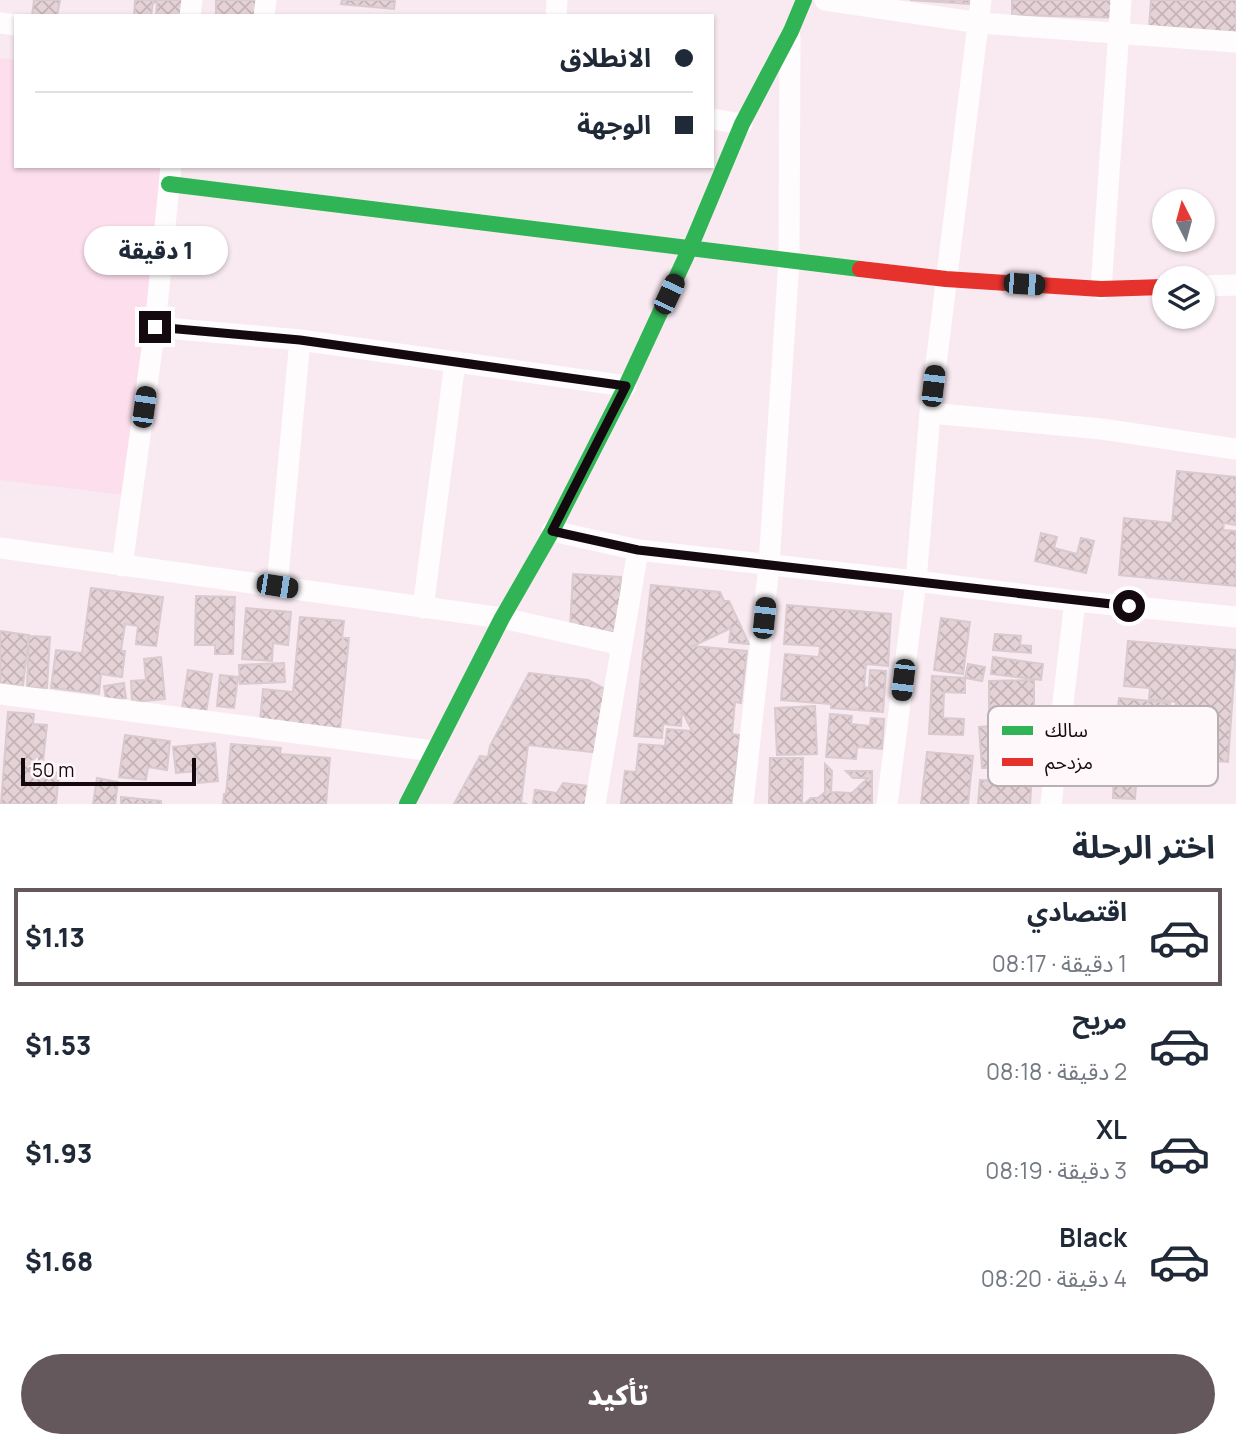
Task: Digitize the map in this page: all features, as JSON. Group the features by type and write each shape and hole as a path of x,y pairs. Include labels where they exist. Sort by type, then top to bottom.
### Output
{"street":[{"path":"407,804 502,618 552,531 626,386 690,248 742,124 804,0"},
{"path":"825,0 979,23 1236,42"},
{"path":"887,804 916,581 930,413 981,0"},
{"path":"1101,289 1121,0"},
{"path":"743,804 769,565 789,261 790,31"},
{"path":"714,119 742,124"},
{"path":"122,566 155,327 170,175 690,248 946,279 1101,289 1152,287"},
{"path":"1215,286 1236,285"},
{"path":"155,327 300,340 626,386"},
{"path":"277,586 300,340"},
{"path":"423,608 455,362"},
{"path":"930,413 1102,429 1236,449"},
{"path":"552,531 638,550 1236,617"},
{"path":"0,548 502,618 622,645"},
{"path":"595,804 638,550"},
{"path":"1063,706 1075,601"},
{"path":"0,694 433,751"},
{"path":"1051,804 1053,786"}],"shaded area":[{"path":"0,58 14,60 14,168 164,168 123,495 0,480"}],"building":[{"path":"34,0 60,0 57,14 32,14"},
{"path":"135,0 184,0 183,14 156,14 157,3 153,2 151,14 134,14"},
{"path":"216,0 258,0 257,14 216,14"},
{"path":"342,0 395,0 394,9 341,4"},
{"path":"910,0 969,0 969,4"},
{"path":"1012,0 1123,0 1123,18 1012,15"},
{"path":"1151,0 1236,0 1236,32 1149,28"},
{"path":"1177,471 1236,477 1236,525 1224,523 1223,530 1236,531 1236,586 1119,575 1124,518 1172,523"},
{"path":"1041,533 1057,537 1054,548 1077,554 1081,538 1094,541 1086,573 1035,561"},
{"path":"573,574 621,577 618,632 570,629"},
{"path":"651,585 720,592 724,601 729,601 749,644 729,642 731,628 693,646 747,651 741,703 735,702 732,734 740,735 732,804 621,804 625,771 636,772 639,744 665,746 667,729 692,731 682,711 681,726 663,724 662,738 634,736"},
{"path":"91,588 163,597 156,646 136,644 138,626 125,624 121,651 125,651 122,677 101,674 99,694 51,688 56,650 82,653"},
{"path":"196,596 235,597 233,654 215,654 215,645 195,645"},
{"path":"787,605 891,614 888,666 866,664 864,687 869,688 870,670 886,671 883,712 831,708 831,704 781,700 785,654 819,657 820,646 784,644"},
{"path":"246,608 291,612 288,645 273,643 272,661 242,659"},
{"path":"300,617 344,621 342,638 349,638 340,729 260,721 263,689 293,692"},
{"path":"941,618 970,622 963,674 934,670"},
{"path":"0,631 29,635 23,686 0,684"},
{"path":"995,634 1021,636 1020,645 1031,646 1031,653 993,650"},
{"path":"29,636 50,637 47,688 27,687"},
{"path":"1128,641 1236,650 1228,762 1218,761 1218,706 1176,706 1176,702 1149,699 1150,688 1124,686"},
{"path":"161,657 165,699 132,702 131,681 146,680 144,659"},
{"path":"993,657 1043,664 1041,680 991,674"},
{"path":"284,663 285,682 240,684 239,665"},
{"path":"968,664 985,667 982,681 965,678"},
{"path":"188,670 212,674 206,713 182,709"},
{"path":"529,673 588,680 607,690 600,753 528,745 521,803 527,804 454,804 480,756 488,757 490,746"},
{"path":"220,675 238,677 234,708 217,706"},
{"path":"932,676 965,678 965,693 944,692 943,718 964,719 963,735 929,734"},
{"path":"1034,680 1034,706 989,706 989,681"},
{"path":"124,683 126,698 106,700 104,686"},
{"path":"1119,698 1170,703 1170,706 1118,706"},
{"path":"815,706 817,754 777,755 775,708"},
{"path":"8,712 34,714 33,724 47,725 42,771 59,773 56,804 1,804"},
{"path":"830,714 852,716 851,724 870,726 871,718 884,719 882,749 857,747 856,759 826,757"},
{"path":"988,726 988,768 982,768 979,727"},
{"path":"125,735 170,741 167,770 148,767 146,780 119,777"},
{"path":"215,743 218,781 198,783 197,771 176,773 173,747"},
{"path":"231,744 281,748 280,754 330,758 326,804 223,804"},
{"path":"927,752 973,756 968,804 921,804"},
{"path":"770,758 803,758 802,804 769,804"},
{"path":"825,764 832,771 831,792 852,793 868,778 853,778 846,771 872,771 872,804 804,804 825,792"},
{"path":"97,778 118,782 115,804 93,804"},
{"path":"980,780 988,780 988,786 1031,786 1030,804 978,804"},
{"path":"563,783 598,787 590,804 533,804 535,790 557,793"},
{"path":"1113,786 1136,786 1135,799 1113,798"},
{"path":"121,797 161,801 161,804 121,804"}],"traffic: fast":[{"path":"407,804 502,618 552,531 626,386 690,248 742,124 791,31 804,0"},
{"path":"169,184 860,269"}],"traffic: jam":[{"path":"860,269 946,279 1101,289 1152,287"}],"route":[{"path":"155,327 300,340 626,386 552,531 638,550 1129,606"}]}
